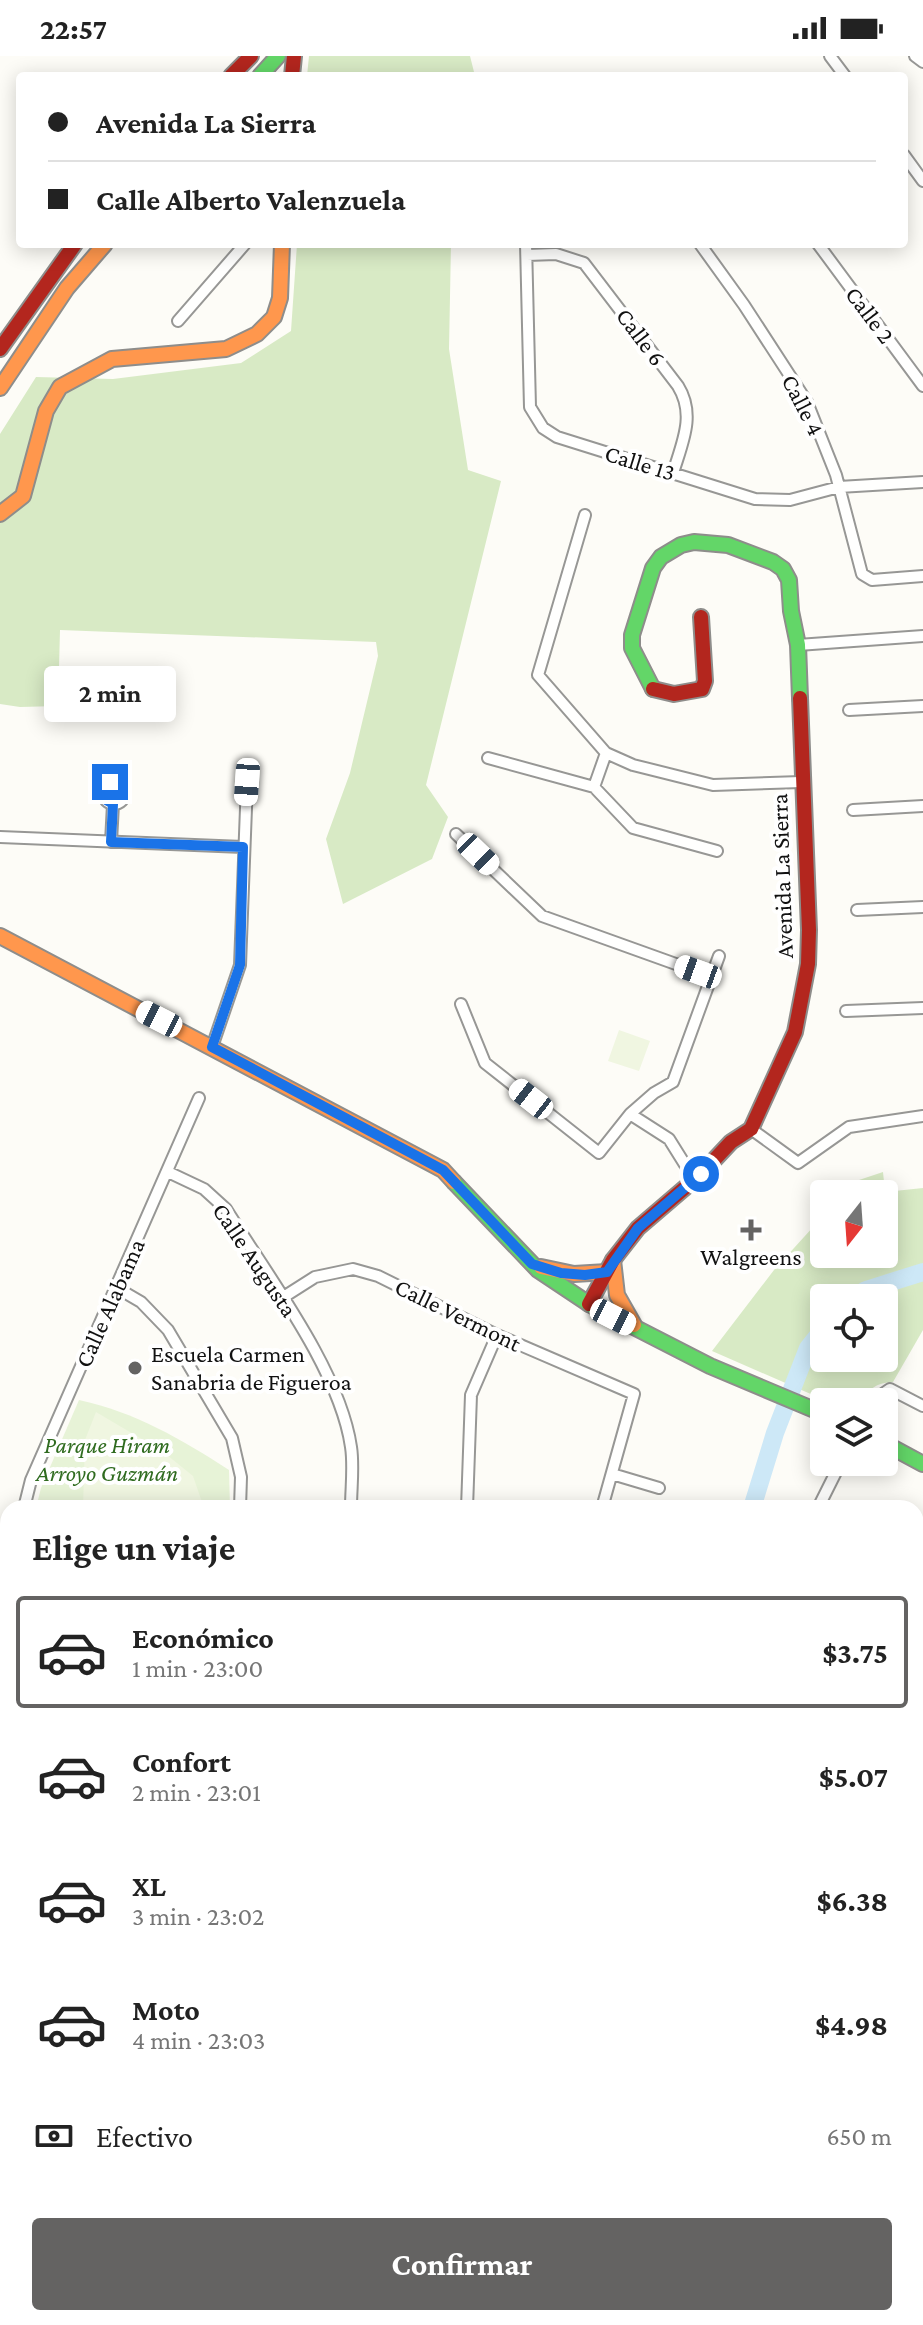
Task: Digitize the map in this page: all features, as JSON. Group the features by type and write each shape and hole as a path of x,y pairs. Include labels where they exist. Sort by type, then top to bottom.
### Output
{"street":[{"path":"235,72 251,56"},
{"path":"264,72 278,56"},
{"path":"908,160 923,181"},
{"path":"0,349 72,248"},
{"path":"0,388 67,288 102,248"},
{"path":"178,321 242,248"},
{"path":"0,514 23,496 46,411 60,387 112,359 226,349 257,334 274,317 280,298 282,248"},
{"name":"Calle 4","path":"703,248 807,402 839,487 862,574 872,580 923,576"},
{"name":"Calle 2","path":"821,248 923,386"},
{"name":"Calle 13","path":"526,250 530,407 543,428 557,437 755,499 790,500 839,487 923,482"},
{"name":"Calle 6","path":"526,250 556,254 584,263 678,386 685,398 688,418 673,473"},
{"path":"585,515 538,675 606,753 633,765 713,785 801,782"},
{"name":"Avenida La Sierra","path":"589,1304 610,1266 638,1228 731,1142 751,1129 795,1032 808,964 798,645 789,580 783,569 773,562 728,545 694,542 669,550 653,568 631,640 654,691 674,694 702,689 705,681 701,617"},
{"path":"798,645 923,636"},
{"path":"849,710 923,706"},
{"path":"594,787 606,753"},
{"path":"488,758 594,787 633,828 717,851"},
{"path":"212,1047 240,965 247,782"},
{"path":"111,842 113,804"},
{"path":"853,810 923,806"},
{"path":"456,834 542,916 712,977"},
{"path":"0,837 243,847"},
{"path":"857,910 923,907"},
{"path":"0,936 443,1170 532,1264 589,1304 743,1380 810,1408"},
{"path":"461,1004 485,1063 599,1153 630,1114 654,1093 673,1082 719,956"},
{"path":"846,1011 923,1008"},
{"name":"Calle Alabama","path":"26,1500 31,1480 199,1098"},
{"path":"630,1114 669,1139 694,1179"},
{"path":"751,1129 798,1163 849,1127 923,1116"},
{"name":"Calle Augusta","path":"168,1172 204,1189 226,1209 320,1359 345,1419 351,1449 351,1500"},
{"path":"532,1264 561,1273 585,1275 610,1266 619,1301 626,1316 638,1329"},
{"name":"Calle Vermont","path":"282,1298 315,1277 353,1269 378,1276 497,1335 634,1394 612,1474"},
{"path":"117,1288 141,1302 168,1330 232,1438 241,1477 240,1500"},
{"path":"467,1500 471,1395 497,1335"},
{"path":"898,1393 923,1406"},
{"path":"898,1451 923,1464"},
{"path":"604,1500 612,1474 659,1488"},
{"path":"822,1500 834,1476"}],"green space":[{"path":"309,56 470,56 474,72 307,72"},
{"path":"297,248 451,248 449,349 468,470 501,481 426,785 448,817 432,859 343,904 326,839 350,773 378,656 376,642 60,630 58,706 0,704 0,434 36,377 113,379 241,363 291,331"},
{"path":"619,1030 650,1041 639,1071 608,1061"},
{"path":"883,1172 884,1180 859,1180"},
{"path":"923,1188 923,1330 893,1382 873,1388 810,1388 810,1394 712,1351 774,1270 810,1230 810,1268 898,1268 898,1191"},
{"name":"Parque Hiram Arroyo Guzmán","path":"79,1400 157,1428 229,1470 230,1500 38,1500"},
{"path":"96,1412 162,1451 193,1476 201,1500 83,1500 85,1440"}],"waterway":[{"path":"885,1284 923,1272"},
{"path":"754,1500 775,1433 810,1346"}],"traffic: fast":[{"path":"264,72 278,56"},
{"path":"653,689 632,648 632,635 653,568 661,557 681,545 694,542 728,545 773,562 783,569 789,580 798,645 800,698"},
{"path":"454,1182 538,1270 589,1304 710,1366 810,1408"},
{"path":"898,1451 923,1464"}],"traffic: slow":[{"path":"0,388 67,288 102,248"},
{"path":"0,514 23,496 46,411 60,387 112,359 226,349 257,334 274,317 280,298 282,248"},
{"path":"0,936 443,1170 454,1182"},
{"path":"613,1260 617,1295 634,1325"},
{"path":"541,1267 574,1274 607,1272"}],"traffic: jam":[{"path":"235,72 251,56"},
{"path":"292,72 294,56"},
{"path":"0,349 72,248"},
{"path":"653,689 674,694 702,689 705,681 701,617"},
{"path":"589,1304 613,1260 638,1228 701,1174 731,1142 751,1129 795,1032 808,964 809,930 800,698"}],"place":[{"name":"Walgreens","path":"751,1230"},
{"name":"Escuela Carmen Sanabria de Figueroa","path":"135,1368"}],"route":[{"path":"110,782 104,788 103,797 113,804 111,842 243,847 240,965 212,1047 443,1170 532,1264 561,1273 585,1275 607,1272 638,1228 701,1174"}]}
